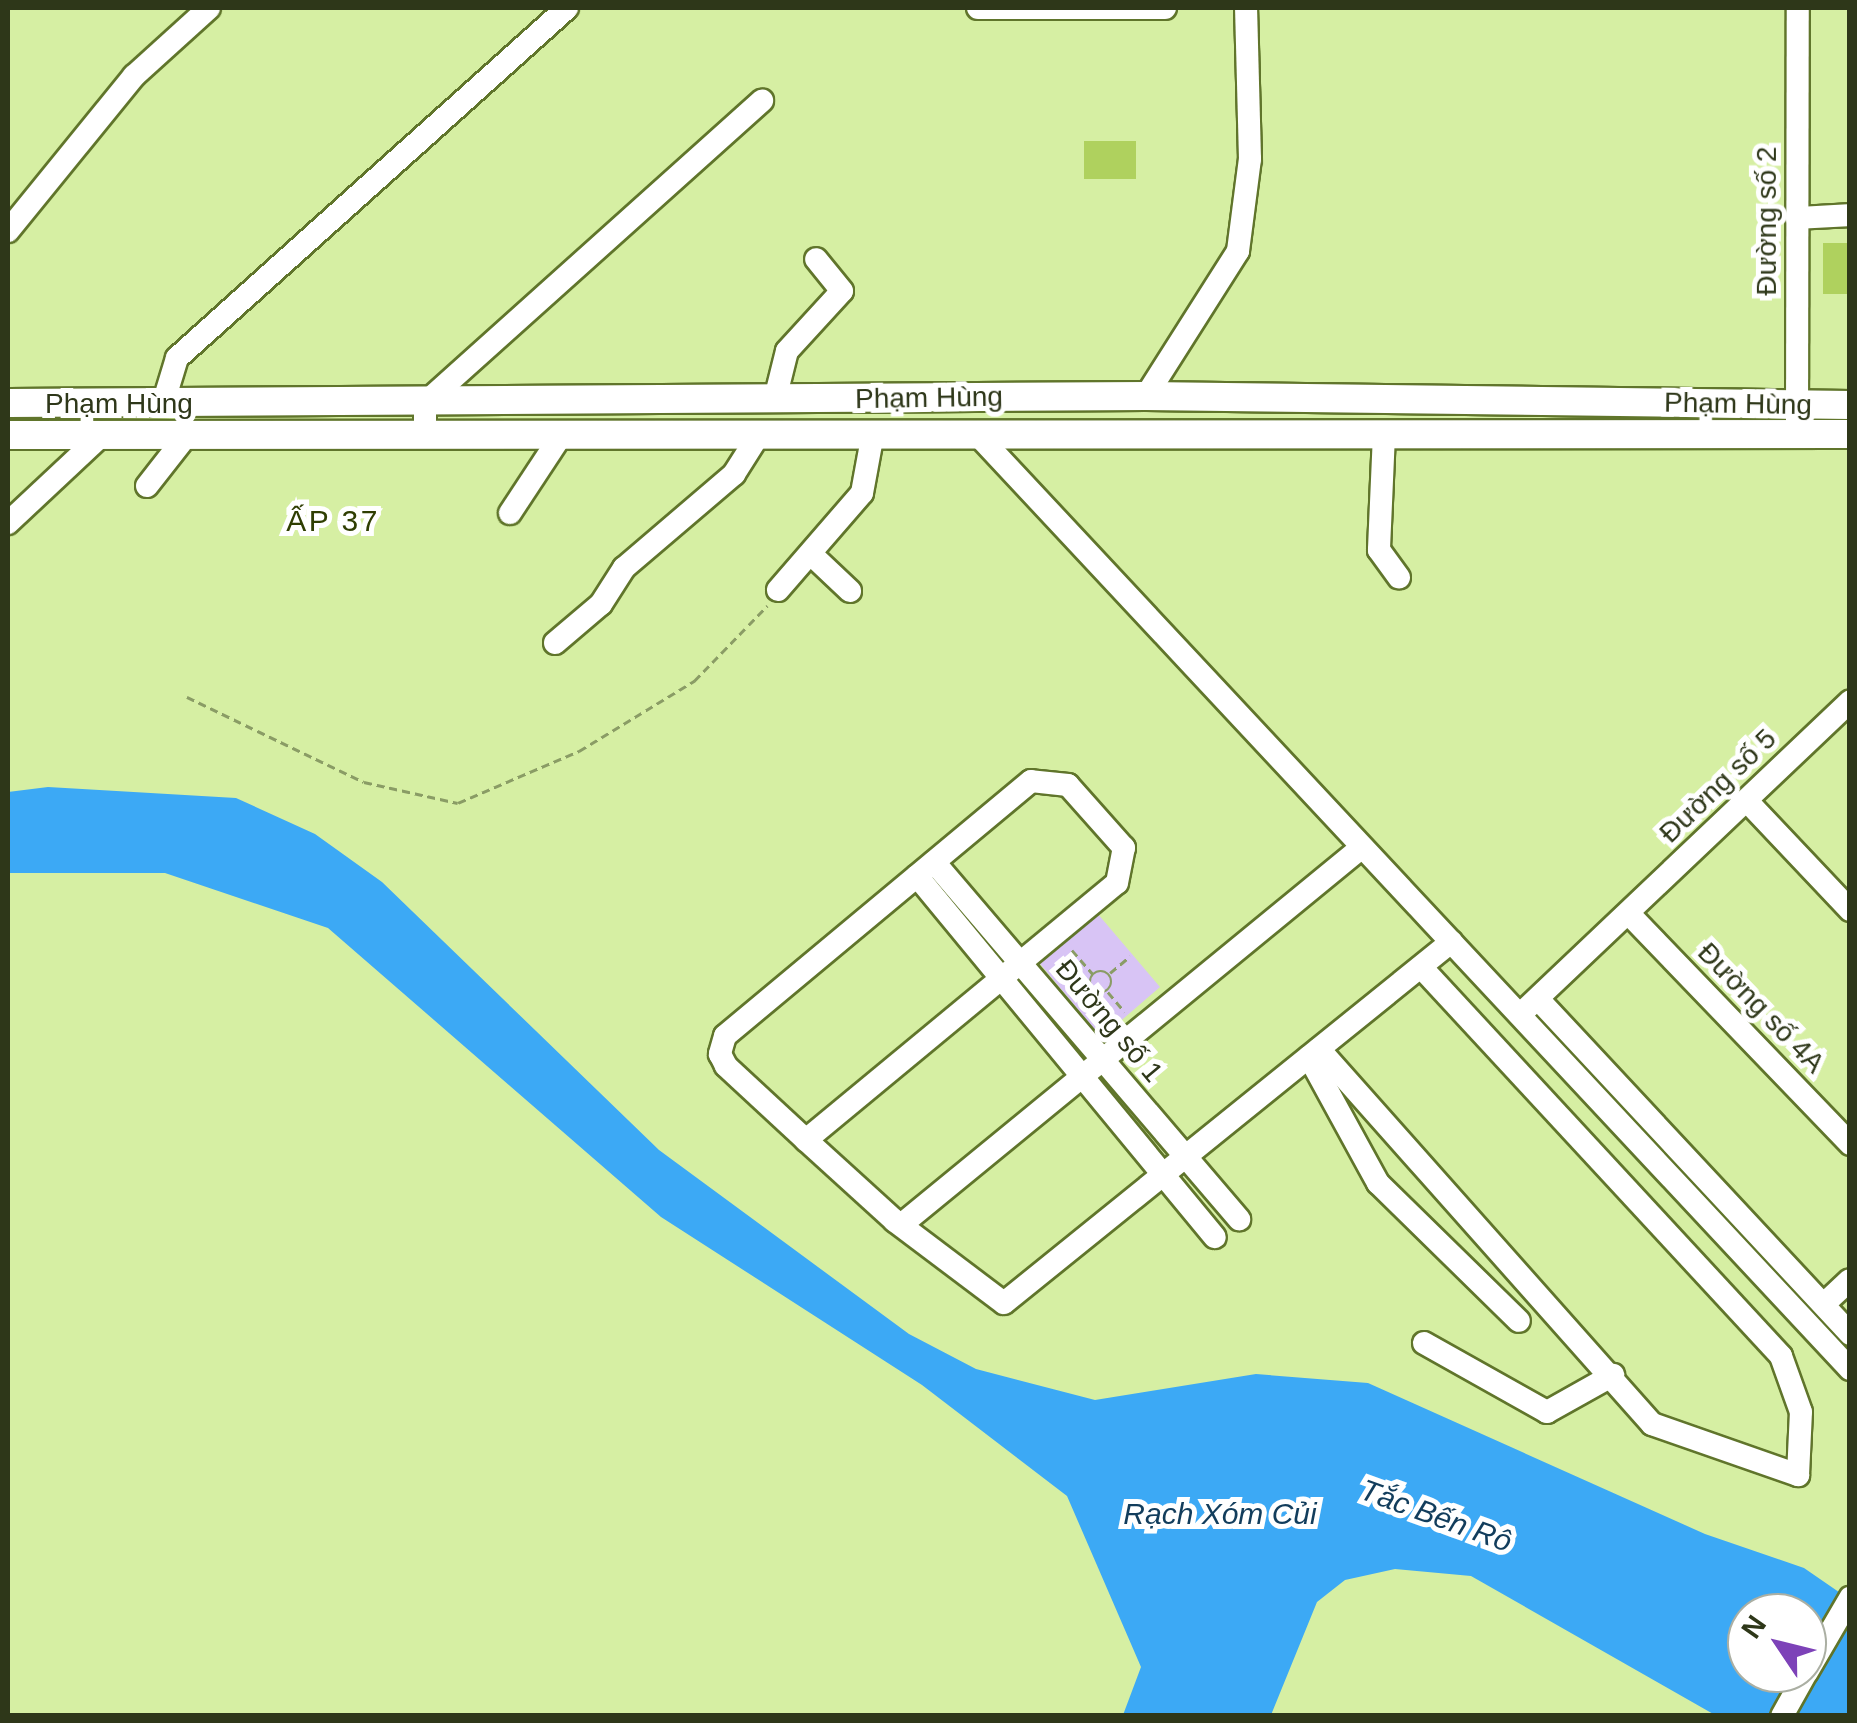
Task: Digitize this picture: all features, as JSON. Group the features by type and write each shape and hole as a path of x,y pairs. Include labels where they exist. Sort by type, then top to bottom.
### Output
{"main road":[{"name":"Phạm Hùng","path":"8,403 1146,396 1796,420 1850,434"},
{"name":"Phạm Hùng","path":"8,435 1384,434 1796,420 1850,405"}],"street":[{"path":"8,231 134,76 209,8"},
{"path":"163,404 177,358 567,8"},
{"path":"978,8 1165,8"},
{"path":"1146,396 1238,252 1250,159 1246,8"},
{"name":"Đường số 2","path":"1796,420 1798,8"},
{"path":"426,433 425,402 762,101"},
{"path":"1797,218 1850,216"},
{"path":"775,399 786,351 842,291 816,259"},
{"path":"777,594 813,556 862,493 873,432"},
{"path":"975,432 1850,1369"},
{"path":"555,643 601,604 624,568 734,474 760,433"},
{"path":"510,513 562,434"},
{"path":"1384,434 1379,550 1399,578"},
{"path":"8,524 102,435"},
{"path":"147,486 186,436"},
{"path":"813,556 850,592"},
{"name":"Đường số 5","path":"1519,1016 1850,701"},
{"path":"806,1140 1058,933 1125,866 1124,848 1068,785 1031,781 725,1036 726,1066 806,1140 901,1226 1004,1303 1452,942"},
{"path":"1747,801 1850,910"},
{"path":"901,1226 1361,848"},
{"path":"926,869 1002,979 1215,1237"},
{"name":"Đường số 1","path":"926,869 1021,964 1238,1219"},
{"name":"Đường số 4A","path":"1629,914 1850,1144"},
{"path":"1314,1053 1613,1375 1652,1424 1792,1477 1800,1472 1802,1412 1781,1356 1421,966"},
{"path":"1538,999 1850,1334"},
{"path":"1314,1053 1378,1183 1519,1321"},
{"path":"1824,1304 1850,1280"},
{"path":"1424,1343 1547,1412 1613,1375"},
{"path":"1827,1638 1850,1598"},
{"path":"1782,1716 1795,1693"}],"path":[{"path":"187,696 364,782 458,803 579,751 694,681 777,594"},
{"path":"1058,933 1093,974 1092,988 1107,990 1140,1029"},
{"path":"1093,974 1109,974 1130,956"},
{"path":"1107,990 1109,974"}],"shaded area":[{"path":"1086,900 1160,987 1109,1031 1095,1030 1036,959"}],"water":[{"name":"Rạch Xóm Củi","path":"48,787 236,798 315,834 382,882 659,1150 909,1334 976,1369 1095,1400 1256,1374 1368,1383 1705,1534 1804,1568 1849,1599 1849,1715 1715,1715 1471,1576 1395,1569 1345,1580 1317,1602 1271,1715 1123,1715 1141,1667 1067,1496 922,1385 661,1217 328,928 165,873 8,873 8,792"}],"building":[{"path":"1084,141 1136,141 1136,179 1084,179"},
{"path":"1823,243 1850,243 1850,294 1823,294"}],"district":[{"name":"ẤP 37","path":"333,521"}],"water label":[{"name":"Tắc Bến Rô","path":"1436,1516"}]}
